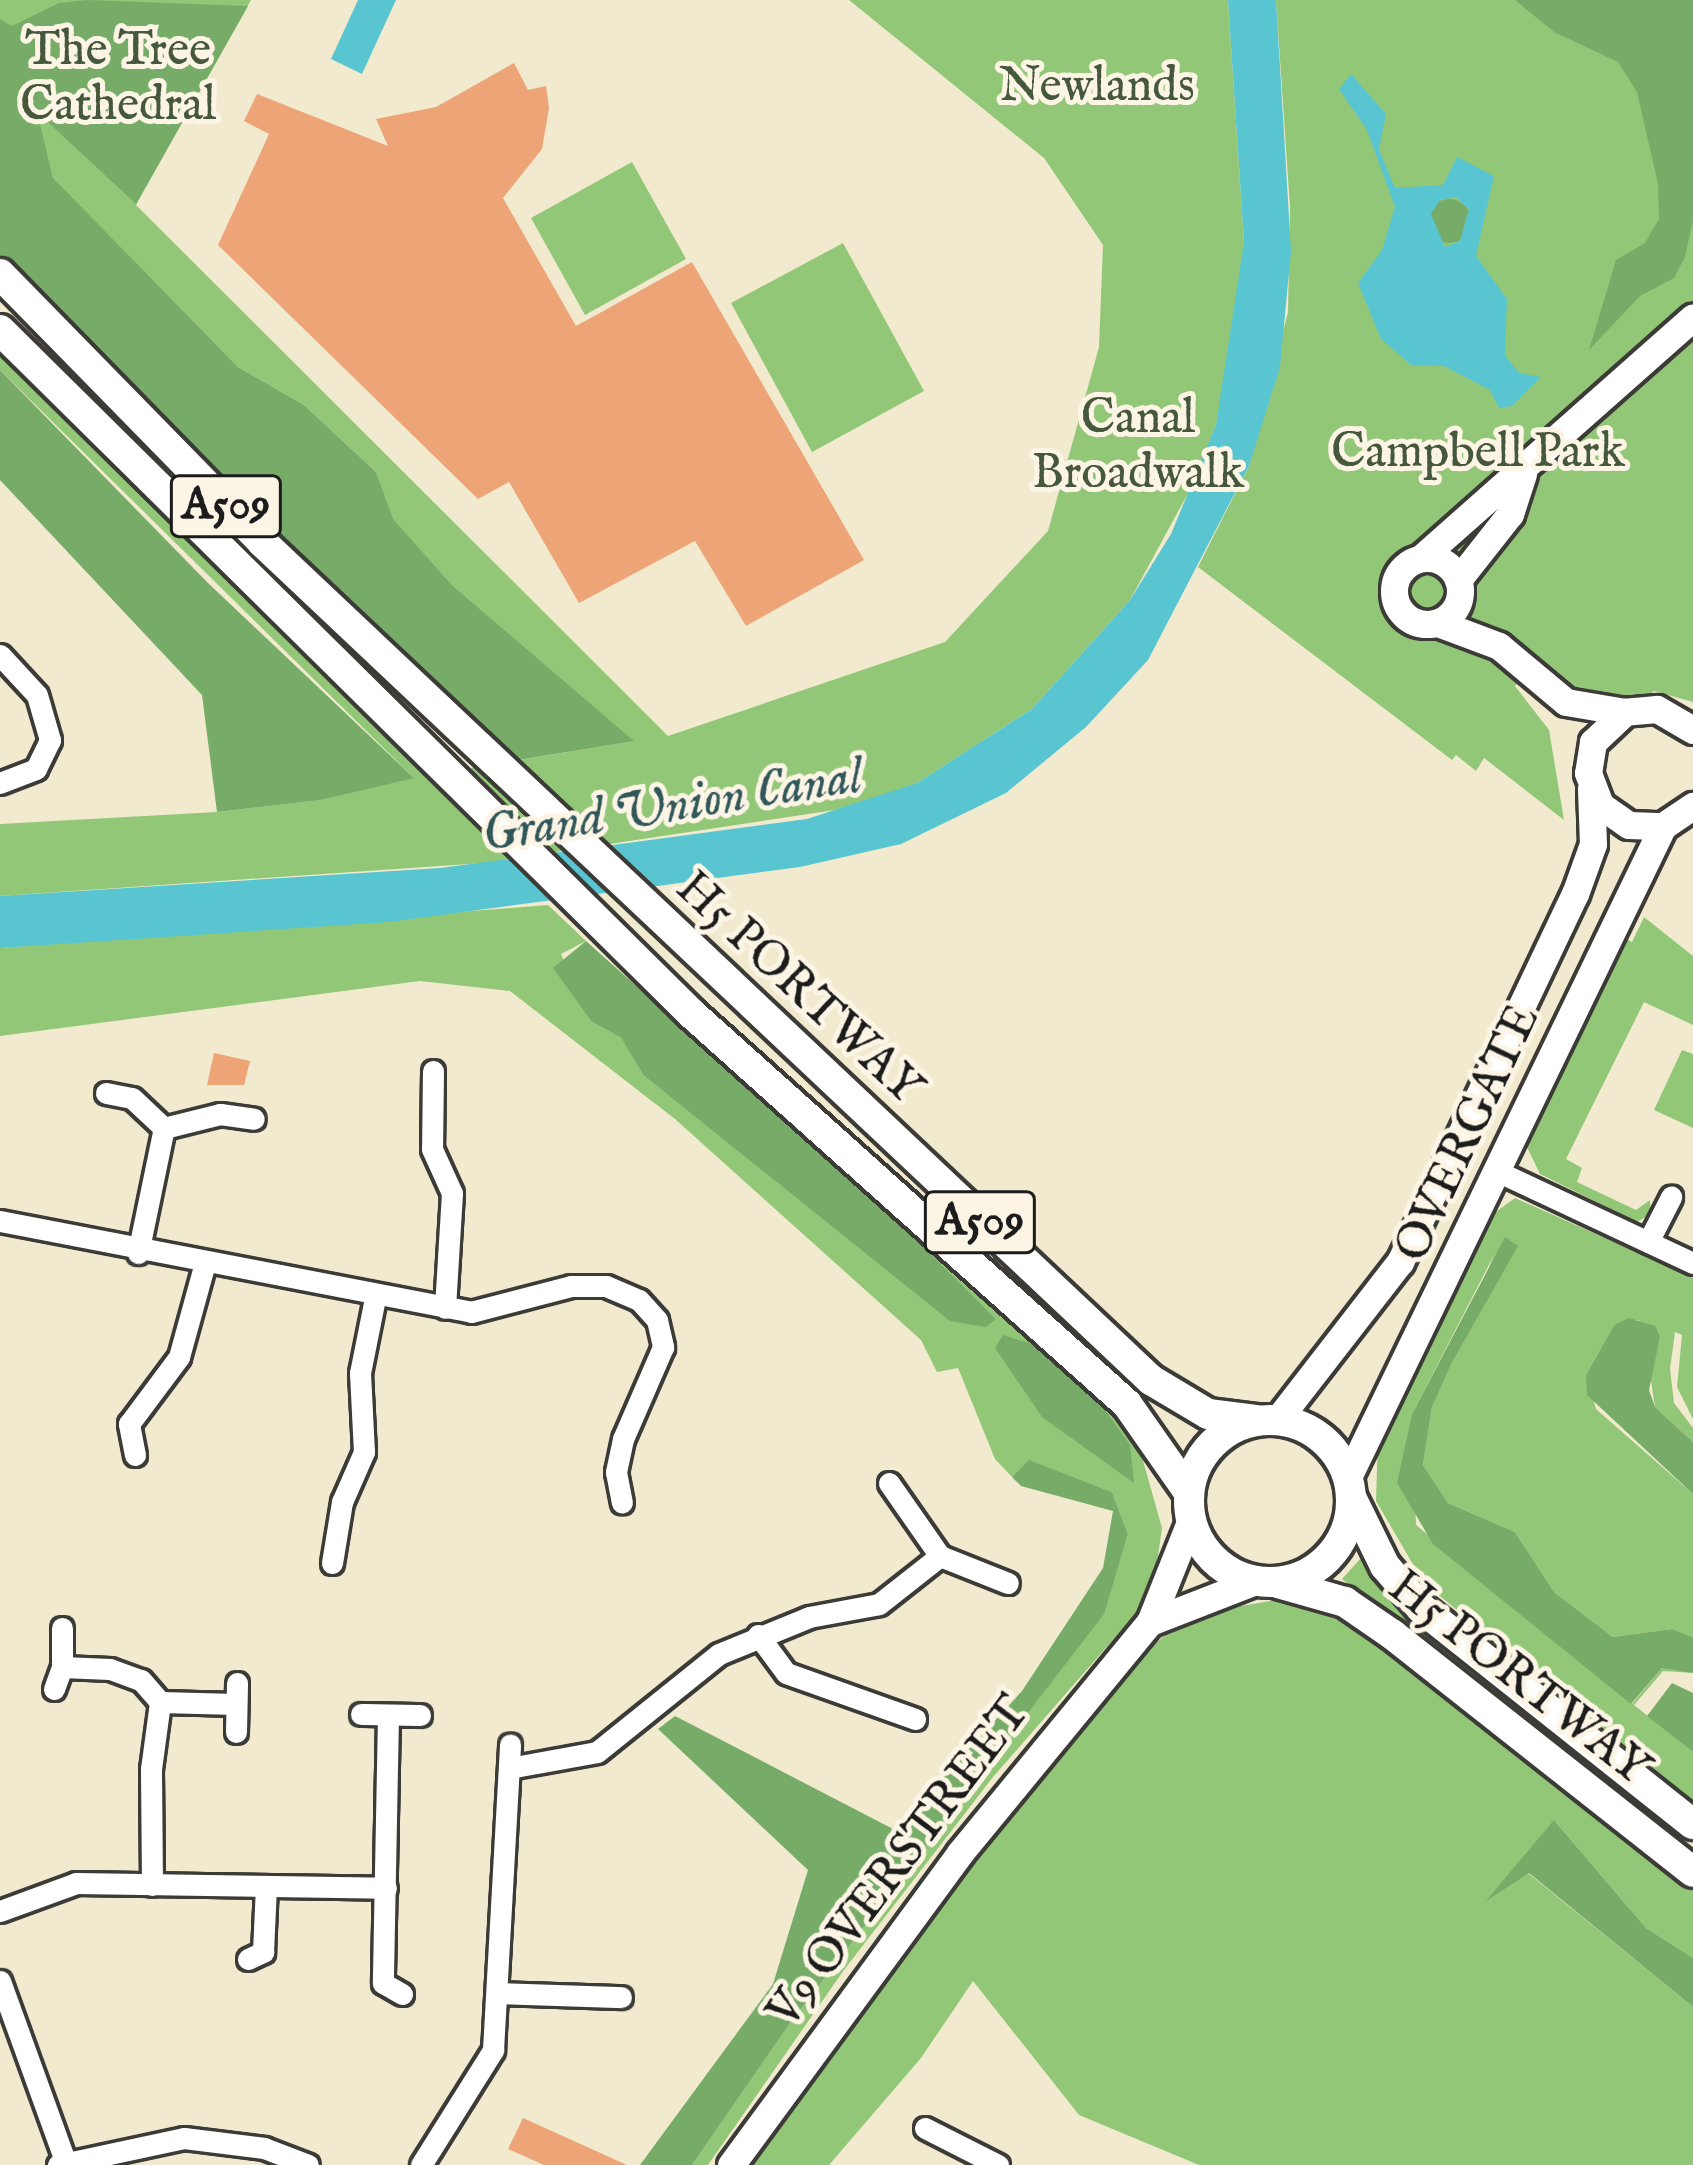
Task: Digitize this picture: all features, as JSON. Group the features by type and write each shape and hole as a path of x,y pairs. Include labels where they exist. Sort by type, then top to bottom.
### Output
{"main road":[{"name":"H5 PORTWAY","path":"0,274 459,730 1151,1380 1208,1414 1267,1420"},
{"name":"H5 PORTWAY","path":"0,330 429,760 692,1014 1127,1404 1189,1507"},
{"name":"A509","path":"1267,1420 1322,1438 1349,1487"},
{"path":"1189,1507 1210,1444 1267,1420"},
{"name":"H5 PORTWAY","path":"1349,1487 1385,1566 1421,1608 1693,1824"},
{"path":"1265,1582 1301,1577 1330,1555 1349,1487"},
{"name":"A509","path":"1189,1507 1214,1561 1265,1582"},
{"name":"H5 PORTWAY","path":"1265,1582 1361,1612 1693,1872"}],"street":[{"path":"1499,646 1438,623 1413,621 1394,598 1403,568 1421,559 1489,494 1522,474 1604,388 1693,317"},
{"path":"1438,623 1455,609 1460,584 1510,514 1522,474"},
{"path":"1421,559 1448,565 1499,646 1566,702 1588,757"},
{"path":"0,655 37,695 50,740 36,769 0,784"},
{"path":"1566,702 1625,712 1658,709 1693,730"},
{"path":"1588,757 1601,730 1625,712"},
{"name":"OVERGATE","path":"1267,1420 1400,1262 1575,894 1593,844 1588,757"},
{"path":"1592,789 1628,825 1681,819"},
{"name":"OVERGATE","path":"1349,1487 1365,1429 1501,1173 1639,878 1681,819"},
{"path":"433,1071 433,1149 452,1193 445,1308"},
{"path":"106,1093 132,1098 164,1128"},
{"path":"164,1128 220,1114 254,1119"},
{"path":"139,1252 164,1128"},
{"path":"1501,1173 1693,1263"},
{"path":"1648,1242 1671,1197"},
{"path":"0,1221 204,1266 445,1308 491,1309 571,1286 606,1286 639,1300 657,1320 663,1347 623,1439 622,1502"},
{"path":"135,1455 129,1424 178,1357 204,1266"},
{"path":"332,1563 342,1502 364,1452 360,1373 375,1298"},
{"path":"889,1483 940,1556 1008,1583"},
{"name":"V9 OVERSTREET","path":"730,2165 960,1853 1150,1622 1189,1507"},
{"path":"509,1768 597,1752 704,1665 758,1635 879,1604 911,1587 940,1556"},
{"name":"V9 OVERSTREET","path":"1150,1622 1265,1582"},
{"path":"54,1689 62,1667 62,1628"},
{"path":"758,1635 786,1673 915,1719"},
{"path":"62,1667 141,1680 160,1702 151,1769 152,1885"},
{"path":"160,1702 237,1694 236,1732"},
{"path":"361,1714 420,1714"},
{"path":"388,1715 383,1982 402,1994"},
{"path":"421,2165 484,2070 499,1993 509,1744"},
{"path":"0,1911 76,1882 386,1888"},
{"path":"248,1959 263,1952 266,1886"},
{"path":"0,1981 61,2163 184,2138 264,2148 308,2165"},
{"path":"499,1993 621,1997"},
{"path":"925,2128 998,2165"}],"green space":[{"path":"0,0 251,0 136,205 668,736 945,642 1048,531 1099,347 1103,245 1044,158 849,0 1228,0 1244,242 1240,308 1216,425 1193,484 1130,600 1032,709 917,783 848,808 484,863 0,896 0,824 217,812 321,800 413,777 0,370 0,330 442,773 633,741 452,585 392,519 376,472 304,405 238,367 53,179 36,111 0,77"},
{"name":"Campbell Park","path":"1276,0 1693,0 1693,702 1654,691 1625,712 1527,670 1515,686 1549,730 1564,820 1484,758 1476,771 1456,755 1452,760 1198,567 1249,466 1288,312 1290,208"},
{"path":"1515,0 1693,0 1693,221 1685,257 1674,278 1640,296 1589,350 1616,260 1645,243 1659,219 1658,184 1637,92 1618,62 1554,32"},
{"name":"The Tree Cathedral","path":"59,3 248,6 136,204 37,112 53,178 238,367 304,405 376,472 393,519 452,585 634,741 495,764 0,273 0,19 12,26"},
{"path":"632,162 686,259 585,315 531,218"},
{"path":"1449,199 1464,206 1471,221 1464,236 1449,243 1434,236 1427,221 1434,206"},
{"path":"843,243 924,391 812,452 731,303"},
{"path":"0,370 207,582 414,778 321,800 217,812 202,695 0,480"},
{"path":"548,905 586,941 561,954 592,1022 621,1038 643,1075 866,1253 996,1319 677,1024 735,1053 1127,1404 1162,1528 1156,1570 1138,1611 993,1777 844,1970 708,2165 692,2165 793,2019 1103,1614 1128,1534 1112,1492 1030,1461 1012,1477 995,1459 958,1368 937,1372 921,1340 675,1119 510,991 420,981 0,1036 0,948"},
{"path":"1644,917 1693,956 1693,1025 1644,1002 1566,1159 1582,1168 1577,1182 1636,1210 1650,1200 1651,1214 1637,1222 1540,1174 1525,1143 1623,937 1632,942"},
{"path":"586,941 885,1209 996,1319 986,1327 950,1321 643,1075 621,1038 592,1022 553,968"},
{"path":"1682,1050 1693,1054 1693,1128 1654,1110"},
{"path":"1515,1198 1693,1277 1693,1419 1677,1387 1682,1335 1675,1332 1670,1369 1674,1403 1693,1428 1693,1442 1655,1407 1650,1375 1660,1338 1638,1320 1614,1325 1586,1375 1596,1409 1693,1494 1693,1637 1672,1629 1613,1637 1554,1592 1515,1532 1448,1503 1423,1465 1432,1407 1494,1255 1412,1414 1416,1525 1632,1704 1662,1668 1678,1665 1693,1673 1663,1671 1634,1705 1693,1752 1693,1804 1424,1583 1376,1501 1378,1438 1493,1214"},
{"path":"1505,1237 1518,1246 1432,1407 1423,1465 1448,1503 1515,1532 1554,1592 1613,1637 1672,1629 1693,1637 1693,1673 1662,1668 1631,1704 1433,1544 1397,1483 1412,1414"},
{"path":"1629,1318 1655,1326 1660,1337 1649,1390 1655,1407 1693,1442 1693,1494 1587,1395 1586,1375 1614,1325"},
{"path":"1003,1335 1043,1347 1103,1407 1130,1445 1134,1483 1042,1417 995,1348"},
{"path":"1029,1460 1112,1492 1128,1534 1104,1614 793,2019 692,2165 640,2165 773,1984 808,1870 658,1729 675,1716 895,1830 1022,1691 1103,1568 1113,1511 1021,1486 1012,1477"},
{"path":"1361,1558 1390,1596 1693,1847 1693,1864 1342,1579"},
{"path":"1276,1600 1393,1635 1693,1872 1693,1958 1646,1928 1555,1821 1490,1897 1528,1873 1693,2007 1693,2165 1199,2165 1079,2115 973,1981 921,2058 829,2165 748,2165 873,1981 1117,1676 1171,1630 1217,1610"},
{"path":"1672,1683 1693,1693 1693,1752 1647,1716"},
{"path":"1554,1820 1646,1928 1693,1958 1693,2007 1529,1873 1486,1901"}],"water":[{"path":"358,0 396,0 362,74 331,59"},
{"path":"1228,0 1276,0 1291,251 1280,367 1249,466 1148,660 1086,727 1006,793 901,844 800,867 389,922 0,948 0,896 440,868 807,819 917,783 1032,709 1130,600 1171,534 1216,425 1244,242"},
{"path":"1351,74 1386,114 1379,150 1395,188 1443,185 1457,157 1494,176 1476,256 1507,299 1505,355 1519,373 1541,377 1512,406 1499,408 1490,390 1444,366 1411,365 1381,339 1358,283 1382,250 1395,207 1367,130 1339,89","holes":["1456,197 1469,209 1460,241 1445,247 1431,214 1440,200"]}],"building":[{"path":"514,63 528,90 546,86 549,108 542,149 503,198 576,326 692,262 864,560 746,626 695,541 579,603 509,482 478,499 218,245 269,134 244,121 257,94 388,146 376,119 436,107"},
{"path":"214,1053 250,1061 244,1085 207,1085"},
{"path":"523,2118 627,2165 544,2165 508,2149"}],"park label":[{"name":"Newlands","path":"1097,88"},
{"name":"Canal Broadwalk","path":"1138,446"}],"water label":[{"name":"Grand Union Canal","path":"672,808"}]}
